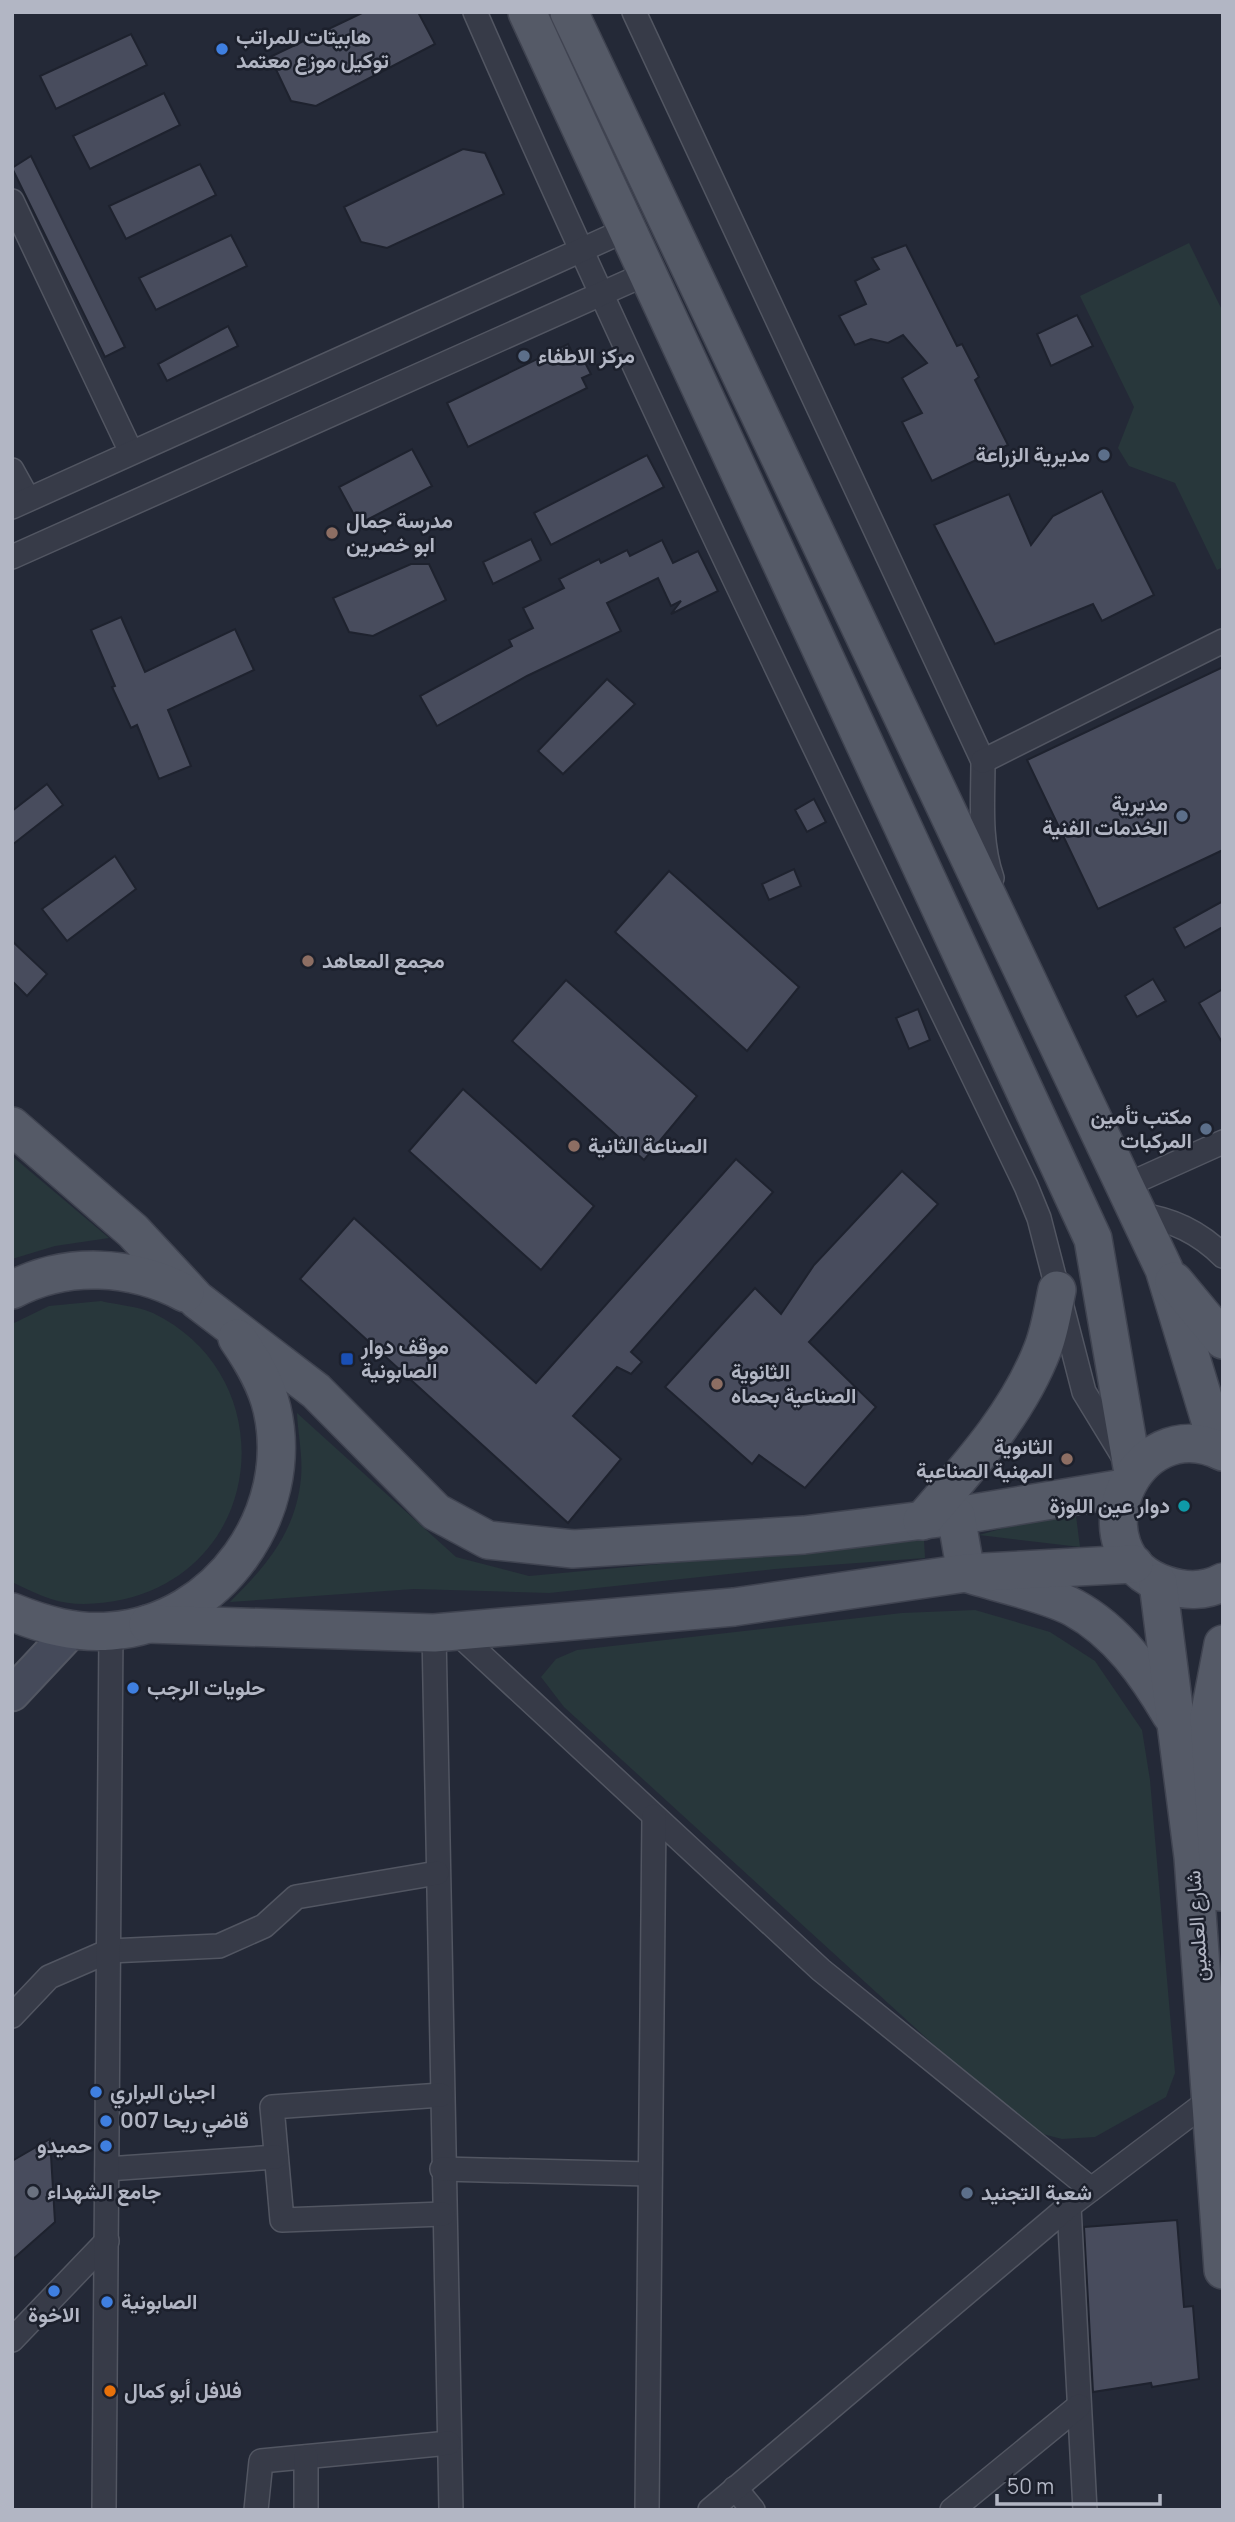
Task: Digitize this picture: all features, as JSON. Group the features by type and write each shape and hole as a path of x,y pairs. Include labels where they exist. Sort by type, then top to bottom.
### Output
{"main road":[{"name":"شارع العلمين","path":"527,12 1093,1239 1128,1480 1118,1507 1118,1527 1124,1547 1146,1573 1203,1712 1223,1924"},
{"path":"569,12 1164,1269 1221,1451"},
{"path":"12,1126 133,1231 197,1300 231,1329 257,1367 272,1409 277,1454 272,1488 253,1541 225,1577 190,1605 148,1623 111,1631 72,1630 39,1623 12,1612"},
{"path":"12,1290 60,1272 96,1269 154,1279 197,1300 316,1391 436,1512 488,1540 573,1549 804,1535 939,1518 1128,1480 1150,1457 1172,1447 1195,1444 1221,1451"},
{"path":"1164,1269 1223,1340"},
{"path":"939,1518 960,1478 1017,1401 1043,1348 1057,1290"},
{"path":"939,1518 966,1573 1074,1608 1124,1646 1148,1676 1203,1712"},
{"path":"148,1623 444,1632 734,1607 966,1573 1146,1573 1178,1589 1198,1590 1223,1582"},
{"path":"12,1694 72,1630"},
{"name":"شارع العلمين","path":"1223,1644 1203,1712 1193,1857 1223,2270"}],"street":[{"path":"475,12 600,296 1026,1186 1039,1219 1084,1392 1128,1480"},
{"path":"634,12 983,761 983,818 987,863 1028,983"},
{"path":"12,201 17,225 131,452"},
{"path":"12,470 20,503 628,229"},
{"path":"12,557 648,273"},
{"path":"983,761 1223,641"},
{"path":"1132,1200 1223,1142"},
{"path":"1132,1200 1206,1240 1223,1256"},
{"path":"104,2510 111,1631"},
{"path":"444,1632 654,1816 821,1970 1091,2189"},
{"path":"444,1632 438,1873 451,2510"},
{"path":"647,2510 654,1816"},
{"path":"12,2016 49,1977 109,1951 219,1946 264,1926 296,1897 438,1873"},
{"path":"441,2095 272,2107 282,2220 443,2214"},
{"path":"710,2510 1069,2206 1209,2101"},
{"path":"107,2169 276,2157"},
{"path":"442,2169 650,2174"},
{"path":"1069,2206 1085,2510"},
{"path":"12,2340 107,2241"},
{"path":"952,2510 1079,2406"},
{"path":"256,2510 261,2461 449,2443"},
{"path":"306,2457 306,2510"},
{"path":"734,2488 753,2510"}],"shaded area":[{"path":"1189,243 1223,312 1223,567 1217,570 1175,483 1129,466 1118,448 1134,407 1080,296"},
{"path":"12,1156 109,1238 55,1246 12,1259"},
{"path":"101,1301 153,1313 195,1342 223,1379 239,1422 241,1467 231,1510 208,1549 172,1580 125,1599 78,1604 60,1602 12,1582 12,1324 49,1306"},
{"path":"297,1413 456,1557 529,1576 924,1540 925,1558 775,1569 549,1593 414,1589 230,1602 267,1561 293,1515 301,1478"},
{"path":"1075,1508 1080,1547 979,1535"},
{"path":"975,1610 1050,1632 1095,1661 1142,1730 1150,1780 1175,2073 1166,2097 1095,2137 1062,2139 1027,2130 564,1707 541,1677 556,1659 577,1650 902,1613"}],"building":[{"path":"364,12 418,12 435,44 316,106 291,101 270,57"},
{"path":"131,34 147,65 56,109 40,76"},
{"path":"164,93 180,125 90,169 73,136"},
{"path":"463,149 485,153 504,194 387,248 361,242 344,207"},
{"path":"31,156 125,347 105,357 12,168"},
{"path":"200,164 216,195 126,239 109,206"},
{"path":"231,235 247,266 156,310 139,278"},
{"path":"906,245 957,346 962,344 979,377 975,380 1008,445 932,481 902,422 922,413 902,378 927,363 903,335 888,343 871,339 855,345 839,316 866,304 855,281 879,269 872,258"},
{"path":"1077,315 1093,346 1051,366 1037,334"},
{"path":"228,326 238,346 167,381 158,364"},
{"path":"568,344 573,354 579,351 591,374 582,378 587,388 468,447 447,403"},
{"path":"412,449 432,486 359,524 339,487"},
{"path":"647,455 664,487 551,545 534,513"},
{"path":"1102,491 1154,595 1102,621 1093,604 995,644 934,525 1009,494 1031,545 1053,516"},
{"path":"531,539 541,560 493,584 483,562"},
{"path":"662,540 673,563 698,551 718,591 671,614 681,601 671,606 658,578 607,603 621,631 527,676 437,726 420,696 512,646 509,640 533,628 523,608 564,588 559,579 599,559 601,563 627,550 630,556"},
{"path":"411,564 429,564 446,600 373,636 349,632 333,598"},
{"path":"121,617 145,672 235,629 254,670 168,710 191,766 159,779 137,725 131,728 112,687 115,686 91,630"},
{"path":"1223,667 1223,850 1098,909 1027,760"},
{"path":"607,679 635,704 563,774 538,751"},
{"path":"47,784 63,805 12,845 12,811"},
{"path":"814,799 826,822 807,832 795,810"},
{"path":"115,856 136,889 67,941 42,909"},
{"path":"794,869 801,886 769,900 762,884"},
{"path":"669,871 799,987 747,1051 615,932"},
{"path":"1223,901 1223,927 1185,948 1174,928"},
{"path":"12,941 47,974 27,996 12,981"},
{"path":"1153,979 1166,1001 1137,1017 1125,996"},
{"path":"566,980 697,1096 644,1160 512,1041"},
{"path":"1223,989 1223,1044 1199,1003"},
{"path":"918,1009 930,1040 909,1049 896,1018"},
{"path":"463,1089 594,1206 541,1270 409,1151"},
{"path":"736,1159 773,1192 631,1352 642,1362 631,1374 617,1367 573,1416 621,1459 568,1523 300,1279 354,1218 536,1383"},
{"path":"902,1171 938,1204 809,1342 876,1407 805,1488 759,1455 752,1464 665,1387 755,1288 781,1314 814,1265"},
{"name":"جامع الشهداء","path":"50,2139 55,2222 12,2260 12,2161"},
{"path":"1177,2220 1184,2307 1193,2306 1199,2379 1152,2387 1151,2383 1093,2392 1084,2227"}],"place":[{"name":"هابيتات للمراتب توكيل موزع معتمد","path":"222,49"},
{"name":"مركز الاطفاء","path":"524,356"},
{"name":"مديرية الزراعة","path":"1104,455"},
{"name":"مدرسة جمال ابو خصرين","path":"332,533"},
{"name":"مديرية الخدمات الفنية","path":"1182,816"},
{"name":"مجمع المعاهد","path":"308,961"},
{"name":"مكتب تأمين المركبات","path":"1206,1129"},
{"name":"الصناعة الثانية","path":"574,1146"},
{"name":"موقف دوار الصابونية","path":"347,1359"},
{"name":"الثانوية الصناعية بحماه","path":"717,1384"},
{"name":"الثانوية المهنية الصناعية","path":"1067,1459"},
{"name":"دوار عين اللوزة","path":"1184,1506"},
{"name":"حلويات الرجب","path":"133,1688"},
{"name":"اجبان البراري","path":"96,2092"},
{"name":"قاضي ريحا 007","path":"106,2121"},
{"name":"حميدو","path":"106,2146"},
{"name":"جامع الشهداء","path":"33,2192"},
{"name":"شعبة التجنيد","path":"967,2193"},
{"name":"الاخوة","path":"54,2291"},
{"name":"الصابونية","path":"107,2302"},
{"name":"فلافل أبو كمال","path":"110,2391"}]}
